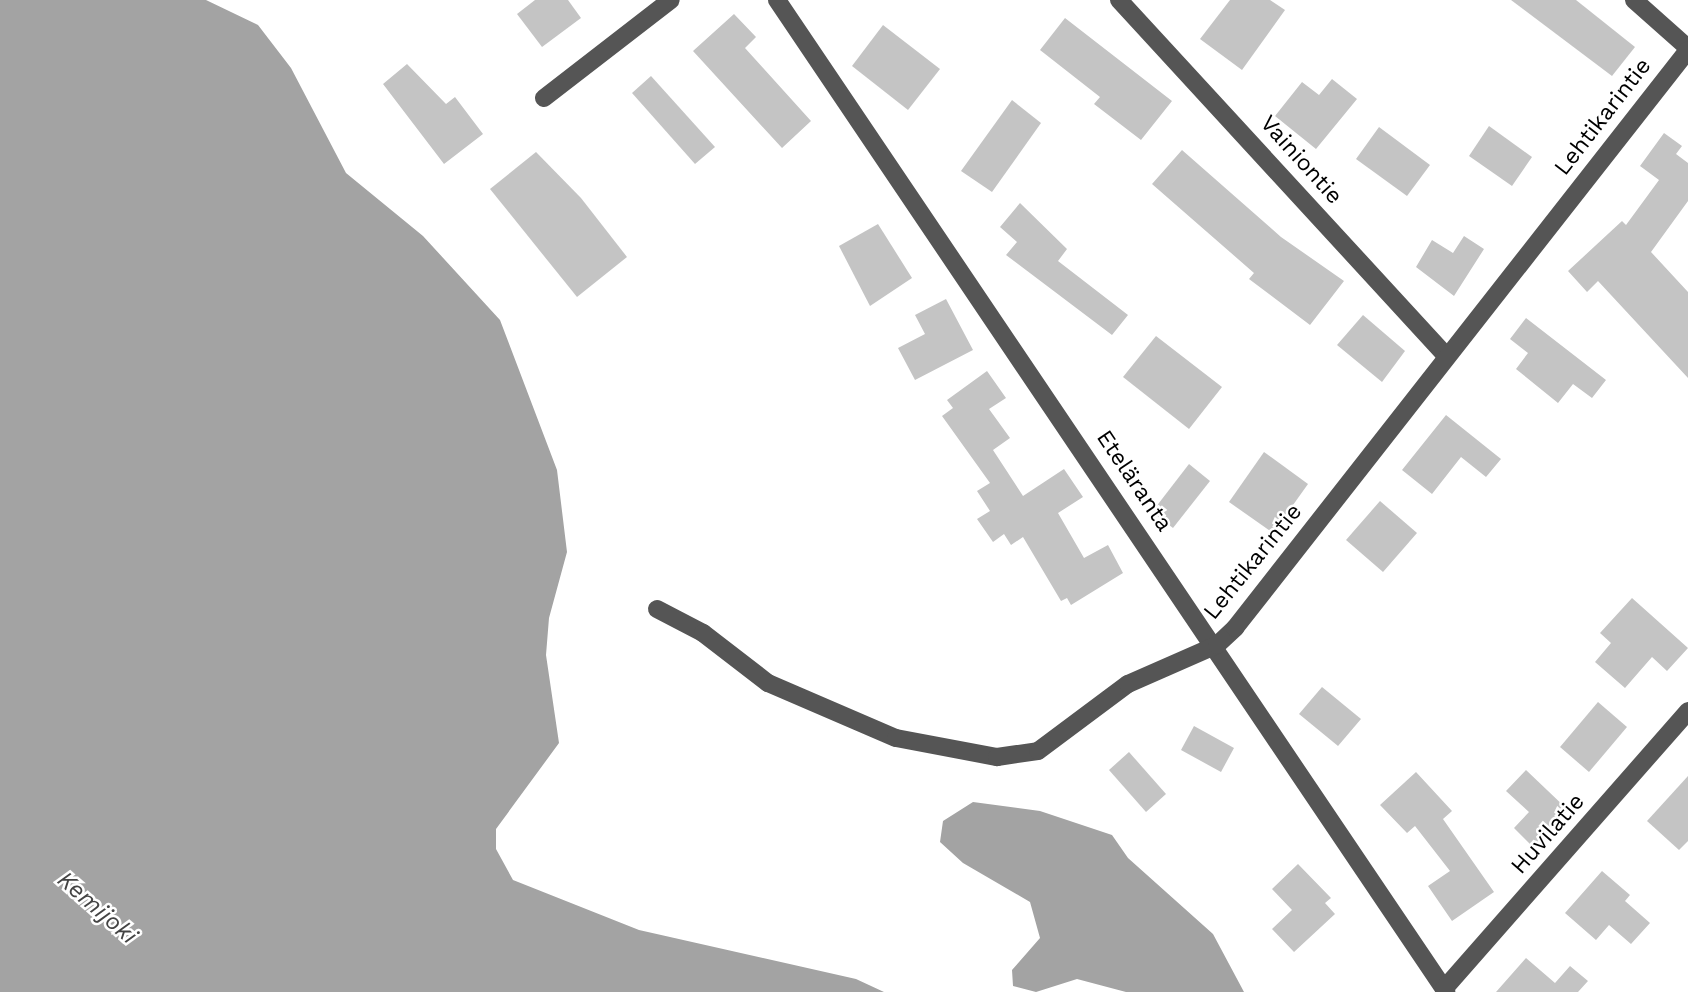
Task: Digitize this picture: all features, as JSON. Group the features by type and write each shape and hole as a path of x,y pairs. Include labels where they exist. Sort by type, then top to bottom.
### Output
{"street":[{"path":"544,98 671,0"},
{"name":"Eteläranta","path":"776,0 1217,645 1445,990"},
{"name":"Vainiontie","path":"1119,0 1446,355"},
{"path":"1634,0 1688,49"},
{"name":"Lehtikarintie","path":"657,609 703,633 768,683 895,738 996,757 1038,751 1128,684 1217,645 1688,49"},
{"name":"Huvilatie","path":"1445,990 1688,711"}],"water":[{"name":"Kemijoki","path":"0,0 206,0 258,25 291,68 346,173 423,236 500,320 557,470 567,552 549,618 546,655 559,743 496,829 496,849 513,880 639,930 856,979 884,992 0,992"},
{"path":"973,802 1040,811 1112,835 1128,858 1213,934 1244,992 1126,992 1077,979 1036,992 1013,986 1012,970 1040,938 1030,902 963,863 940,842 943,821"}],"building":[{"path":"535,0 568,0 581,18 542,47 517,14"},
{"path":"1230,0 1270,0 1285,10 1242,70 1200,39"},
{"path":"1511,0 1576,0 1635,47 1612,76"},
{"path":"734,14 756,37 745,48 811,121 782,148 693,51"},
{"path":"1065,18 1172,101 1141,140 1094,104 1100,97 1040,50"},
{"path":"883,25 940,69 908,110 852,66"},
{"path":"407,64 446,104 455,97 483,134 444,164 383,84"},
{"path":"651,76 715,147 695,164 632,93"},
{"path":"1332,79 1357,99 1316,149 1275,116 1302,82 1319,95"},
{"path":"1012,100 1041,123 992,192 961,171"},
{"path":"1489,126 1532,157 1512,186 1469,156"},
{"path":"1379,127 1430,165 1407,196 1356,159"},
{"path":"1664,133 1682,146 1676,154 1688,163 1688,201 1651,252 1688,292 1688,378 1598,281 1587,292 1568,271 1622,221 1626,225 1659,180 1640,166"},
{"path":"1182,150 1281,237 1344,281 1310,325 1249,279 1254,273 1152,184"},
{"path":"536,152 581,198 627,257 577,297 490,189"},
{"path":"1020,203 1067,249 1058,261 1128,315 1112,335 1006,255 1017,242 1000,227"},
{"path":"878,224 912,278 870,306 839,246"},
{"path":"1464,236 1484,249 1454,296 1416,267 1432,240 1453,253"},
{"path":"946,299 973,350 915,380 898,348 925,334 915,315"},
{"path":"1363,315 1405,351 1382,382 1337,345"},
{"path":"1526,318 1606,380 1592,398 1573,384 1558,403 1516,369 1528,353 1510,339"},
{"path":"1156,336 1222,387 1189,429 1123,377"},
{"path":"987,371 1006,398 989,409 1010,438 993,450 1023,496 1064,469 1083,497 1058,513 1084,558 1108,545 1123,573 1071,605 1067,598 1061,601 1023,537 1011,545 1004,534 993,542 977,519 990,511 977,491 990,483 942,416 953,408 947,400"},
{"path":"1446,415 1501,459 1486,477 1461,457 1432,494 1402,470"},
{"path":"1264,452 1308,484 1273,533 1229,502"},
{"path":"1189,464 1210,481 1173,528 1152,512"},
{"path":"1380,501 1417,533 1383,572 1346,540"},
{"path":"1632,598 1688,648 1667,671 1652,657 1625,688 1595,662 1611,643 1600,633"},
{"path":"1322,687 1361,719 1338,746 1299,714"},
{"path":"1598,702 1627,727 1589,772 1560,747"},
{"path":"1194,726 1234,748 1221,772 1181,750"},
{"path":"1129,752 1166,794 1146,812 1109,770"},
{"path":"1526,770 1568,810 1533,847 1514,828 1529,812 1506,791"},
{"path":"1416,772 1452,811 1443,819 1494,892 1452,921 1428,886 1450,871 1415,826 1407,833 1380,805"},
{"path":"1688,776 1688,841 1679,850 1647,821"},
{"path":"1298,864 1331,898 1325,903 1335,914 1294,952 1272,929 1292,910 1272,889"},
{"path":"1602,871 1630,895 1625,901 1650,923 1631,944 1609,925 1596,940 1565,913"},
{"path":"1526,958 1555,983 1570,966 1588,981 1578,992 1496,992"}]}
